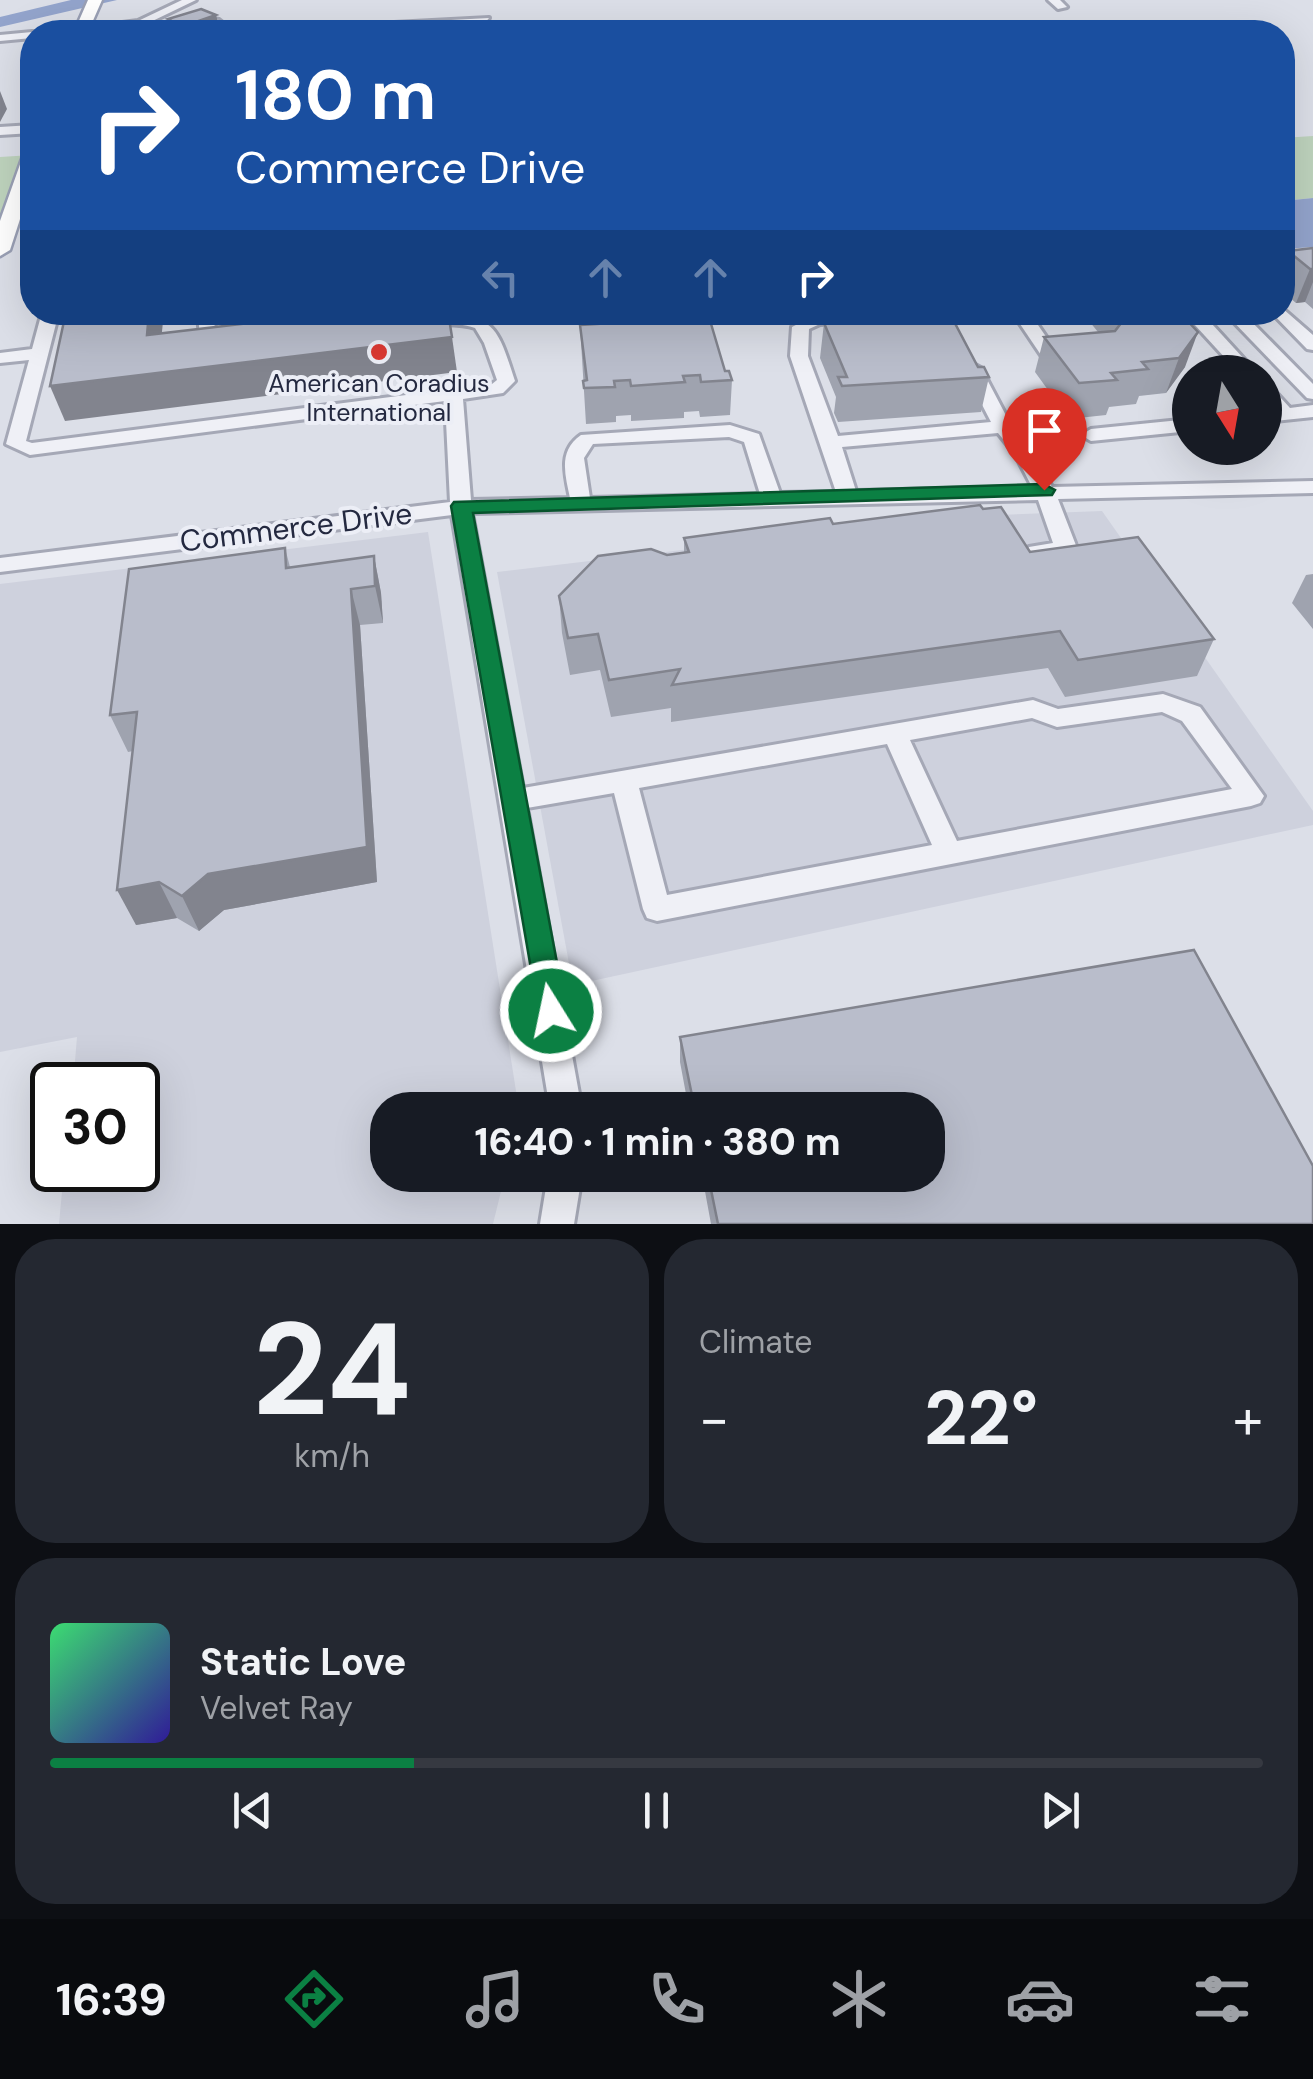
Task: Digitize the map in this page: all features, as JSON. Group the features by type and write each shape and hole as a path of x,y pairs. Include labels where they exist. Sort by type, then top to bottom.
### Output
{"main road":[{"path":"0,250 20,190"}],"street":[{"path":"151,20 191,0"},
{"path":"167,14 203,20"},
{"path":"47,325 16,444 30,450 497,389 506,382 488,328 483,325"},
{"path":"206,325 206,336 220,342 240,339"},
{"path":"805,325 800,327 799,356 847,496"},
{"path":"1029,325 1050,354"},
{"path":"1203,325 1230,355"},
{"path":"1245,325 1313,394"},
{"path":"1292,325 1313,345"},
{"path":"961,346 1003,427 1015,438 1044,490 1066,548 1028,553"},
{"path":"0,358 37,360"},
{"path":"0,371 37,360"},
{"path":"454,394 461,506 563,1092"},
{"path":"1282,410 1286,414"},
{"path":"1282,414 1313,410"},
{"path":"1091,436 1172,426"},
{"path":"831,442 1003,427"},
{"path":"581,503 573,452 577,444 588,439 730,431 752,438 772,498"},
{"name":"Commerce Drive","path":"0,565 461,506 1313,487"},
{"path":"514,800 1033,709 1057,718 1163,703 1192,714 1251,796 657,909 624,781"},
{"path":"894,734 949,853"},
{"path":"557,1224 562,1192"}],"shaded area":[{"path":"1102,511 1313,811 1313,825 573,985 497,572 969,516"},
{"path":"428,532 516,1092 370,1092 370,1192 501,1192 493,1224 59,1224 62,1192 160,1192 160,1062 75,1062 77,1037 0,1052 0,584"}],"green space":[{"path":"1313,136 1313,198 1295,200 1295,137"},
{"path":"20,156 20,219 0,221 0,157"}],"water":[{"path":"71,0 117,0 0,27 0,17"},
{"path":"1313,198 1313,247 1295,248 1295,200"}],"building":[{"path":"201,9 216,15 202,20 168,19"},
{"path":"1313,248 1313,269 1295,257 1295,250"},
{"path":"63,325 148,325 147,335 232,325 450,325 452,337 50,386"},
{"path":"580,325 711,325 725,371 729,371 732,380 701,382 700,375 683,376 685,382 631,386 630,380 614,381 615,387 584,388 583,381 587,380"},
{"path":"825,325 956,325 978,367 984,367 989,377 842,386 838,377 847,377"},
{"path":"1120,325 1191,325 1198,332 1181,355 1142,362 1148,369 1111,373 1117,380 1079,383 1044,337 1115,331"},
{"path":"980,505 983,509 1001,507 1030,552 1138,537 1214,639 1078,660 1060,631 672,685 680,669 609,680 598,634 568,638 559,596 598,556 651,549 667,555 689,552 684,538 830,518 833,524"},
{"path":"285,548 286,568 374,556 375,586 351,589 367,847 208,874 182,896 159,882 117,890 137,712 110,715 129,569"},
{"path":"1194,950 1313,1166 1313,1224 718,1224 711,1192 945,1192 945,1092 691,1092 680,1037"}],"place":[{"name":"American Coradius International","path":"379,352"}],"route":[{"path":"551,1011 461,506 1044,490"}]}
